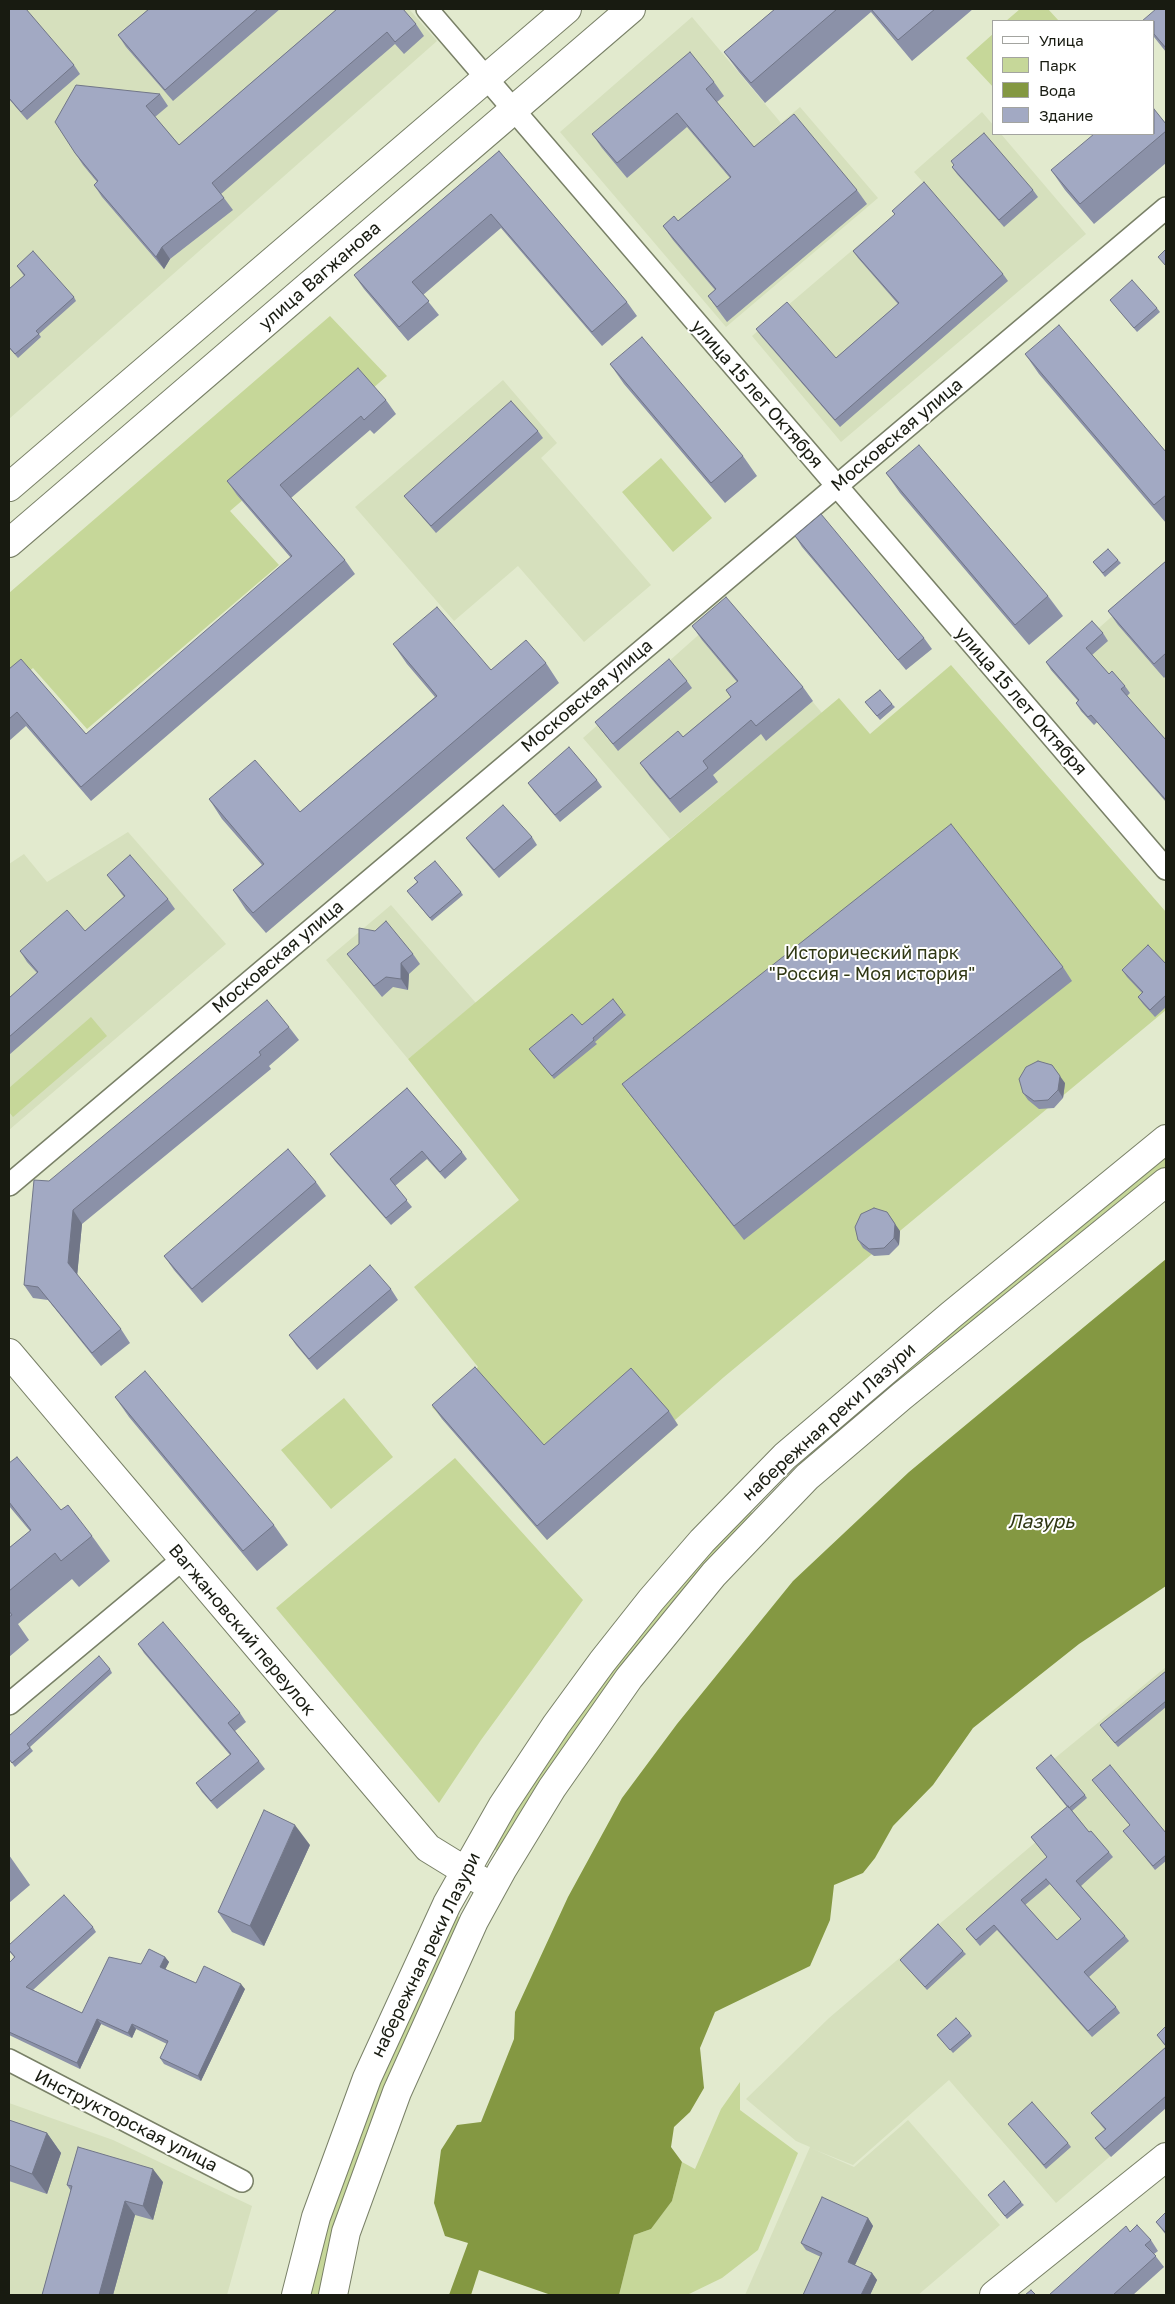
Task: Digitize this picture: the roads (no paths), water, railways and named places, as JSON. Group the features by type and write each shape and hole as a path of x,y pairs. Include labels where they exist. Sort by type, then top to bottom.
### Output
{"main road":[{"path":"9,487 567,9"},
{"name":"улица Вагжанова","path":"9,543 632,9"},
{"name":"набережная реки Лазури","path":"296,2295 316,2217 366,2078 447,1904 464,1871 508,1798 578,1693 651,1600 729,1512 785,1456 859,1392 1166,1139"},
{"name":"набережная реки Лазури","path":"333,2295 346,2232 397,2092 474,1921 492,1887 557,1780 609,1704 692,1599 759,1525 807,1477 902,1396 1166,1182"},
{"name":"Вагжановский переулок","path":"9,1353 428,1848 492,1887"},
{"path":"994,2295 1166,2157"}],"street":[{"name":"улица 15 лет Октября","path":"427,9 1166,869"},
{"name":"Московская улица","path":"9,1185 1166,208"},
{"path":"9,1704 182,1559"},
{"name":"Инструкторская улица","path":"9,2060 242,2181"}],"water":[{"name":"Лазурь","path":"1166,1259 1166,1586 1079,1644 973,1728 933,1785 893,1826 875,1858 863,1873 834,1885 830,1920 810,1966 715,2012 700,2048 704,2088 690,2112 674,2127 671,2147 682,2162 672,2201 651,2229 634,2235 619,2295 551,2295 479,2270 471,2295 449,2295 468,2243 445,2236 434,2203 441,2150 457,2125 481,2122 514,2039 515,2012 568,1897 622,1798 677,1724 793,1581 909,1472"}],"park label":[{"name":"Исторический парк \"Россия - Моя история\"","path":"872,963"}]}
